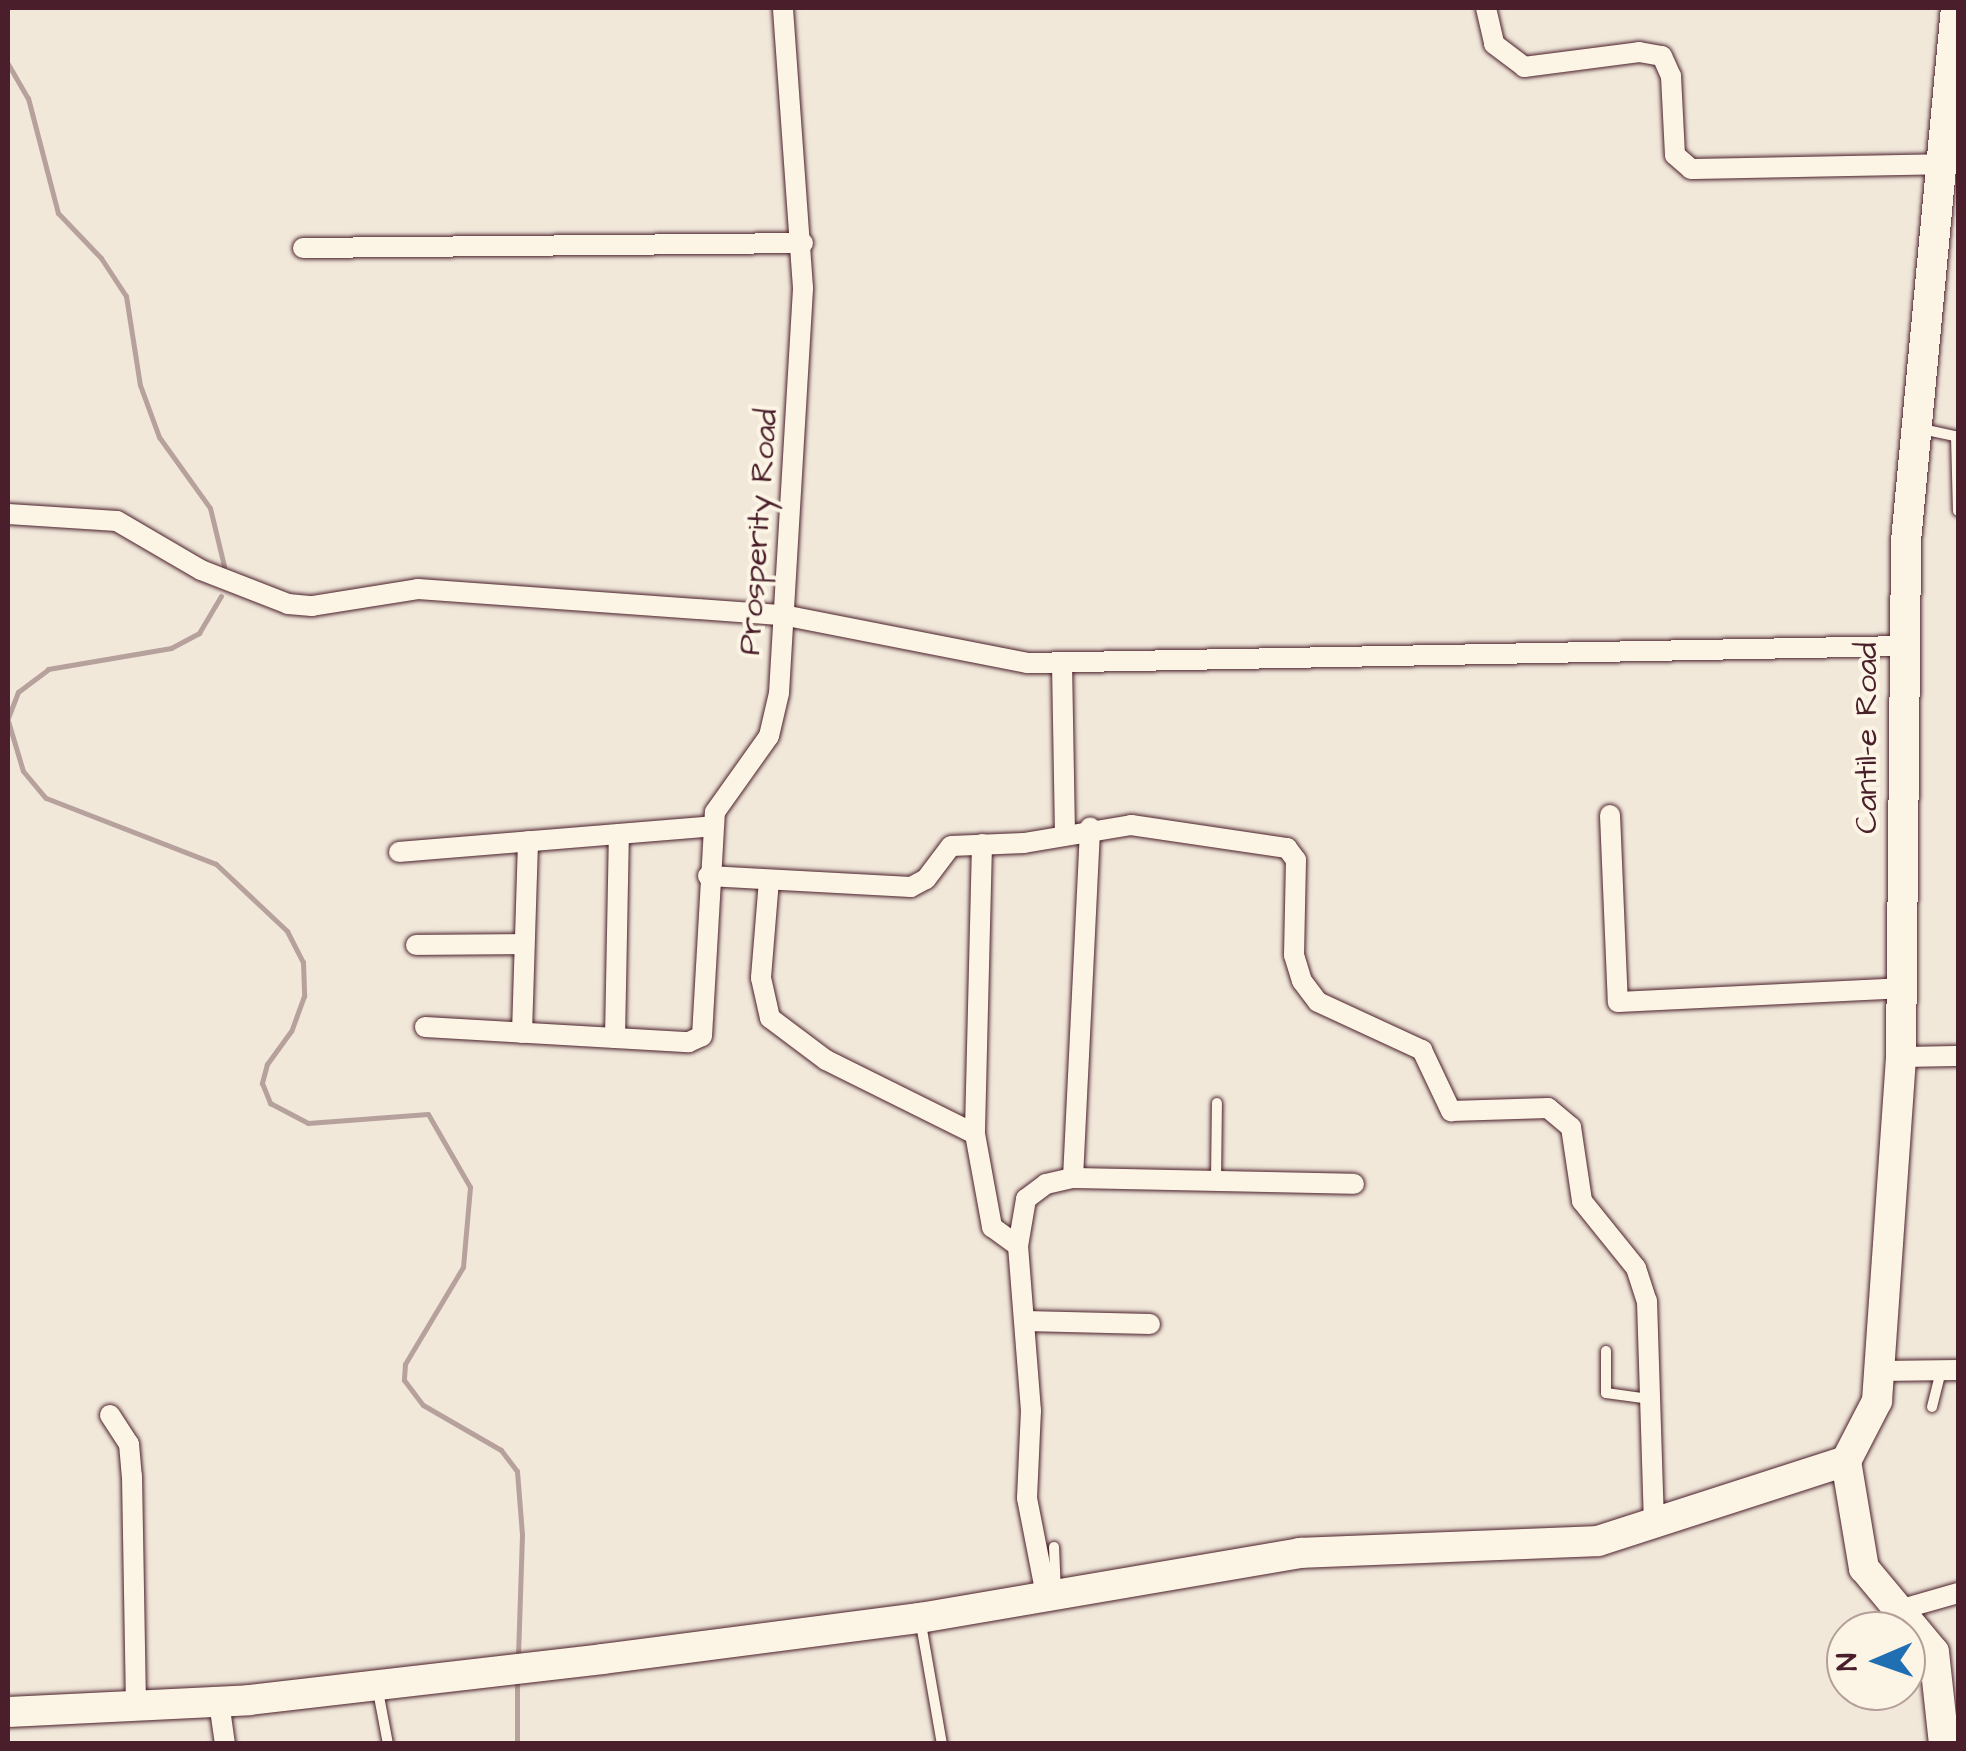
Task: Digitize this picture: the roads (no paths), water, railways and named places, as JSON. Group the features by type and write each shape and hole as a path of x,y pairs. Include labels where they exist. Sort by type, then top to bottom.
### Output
{"street":[{"name":"Prosperity Road","path":"616,1038 700,1040 712,826 722,793 770,736 783,615 803,242 783,8"},
{"path":"1486,8 1494,44 1524,67 1639,52 1662,56 1671,76 1675,154 1692,169 1943,164"},
{"name":"Cantil-e Road","path":"1846,1461 1872,1420 1879,1371 1901,1057 1902,646 1916,428 1943,164 1953,112 1956,8"},
{"path":"303,248 803,242"},
{"path":"8,514 117,521 200,570 288,604 312,606 418,589 783,615 962,655 1062,663 1902,646"},
{"path":"1062,663 1065,831"},
{"path":"1610,815 1618,1002 1902,988"},
{"path":"400,852 712,826"},
{"path":"1073,1178 1090,826"},
{"path":"708,876 911,887 926,879 952,846 1090,826 1169,826 1287,848 1296,860 1294,955 1318,1002 1422,1050 1445,1104 1460,1115 1548,1108 1565,1117 1582,1200 1636,1268 1644,1291 1654,1527"},
{"path":"424,1027 616,1038 618,834"},
{"path":"522,1033 528,842"},
{"path":"982,844 976,1134 992,1226 1018,1246"},
{"path":"769,880 761,978 770,1018 826,1060 976,1134"},
{"path":"416,945 524,944"},
{"path":"1901,1057 1958,1056"},
{"path":"1051,1594 1027,1498 1031,1411 1018,1246 1026,1199 1046,1184 1073,1178 1354,1184"},
{"path":"1025,1320 1150,1324"},
{"path":"1879,1371 1950,1370"},
{"path":"110,1414 128,1444 132,1476 136,1706"},
{"path":"8,1712 219,1702 920,1618 1300,1553 1522,1548 1598,1541 1654,1527 1731,1494 1846,1461 1856,1549 1895,1610 1934,1652 1944,1744"},
{"path":"1895,1610 1958,1594"},
{"path":"219,1702 225,1744"}],"lane":[{"path":"1916,428 1956,436 1958,511"},
{"path":"1216,1181 1217,1103"},
{"path":"1606,1350 1606,1394 1649,1400"},
{"path":"1932,1407 1950,1370"},
{"path":"1051,1594 1054,1547"},
{"path":"920,1618 942,1744"},
{"path":"377,1684 388,1744"}],"waterway":[{"path":"8,64 28,98 58,213 101,258 126,296 140,385 159,437 210,508 224,566"},
{"path":"8,718 18,692 48,669 171,648 199,633 221,596"},
{"path":"8,721 23,771 46,798 216,864 287,931 303,962 304,996 291,1031 267,1064 262,1083 270,1103 308,1123 428,1114 470,1187 463,1267 405,1364 404,1380 423,1405 501,1450 517,1471 522,1535 518,1658"},
{"path":"517,1682 517,1744"}]}
